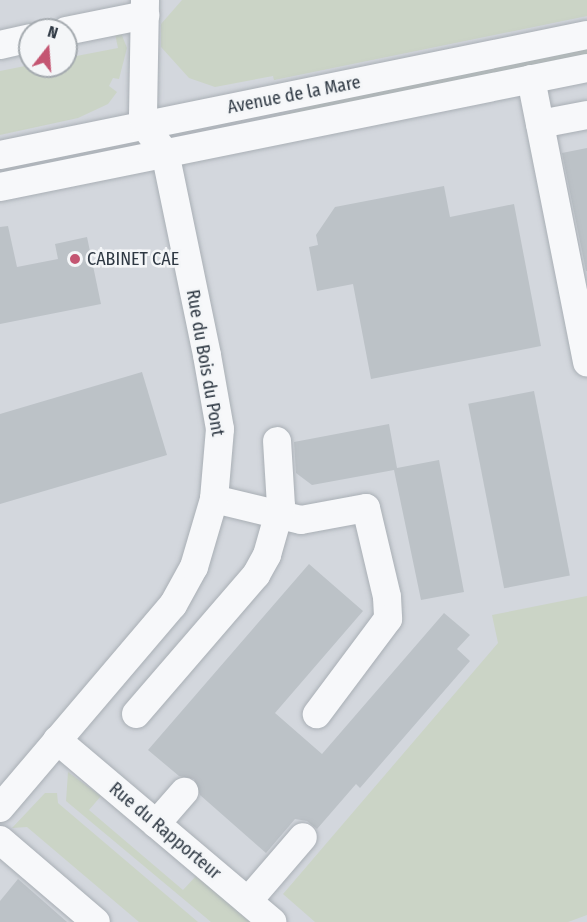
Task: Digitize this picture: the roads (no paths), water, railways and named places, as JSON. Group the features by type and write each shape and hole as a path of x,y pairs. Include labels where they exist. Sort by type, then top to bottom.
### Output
{"street":[{"path":"78,28 145,8 145,126"},
{"name":"Avenue de la Mare","path":"0,155 587,35"},
{"path":"0,45 18,41"},
{"name":"Avenue de la Mare","path":"0,187 587,68"},
{"path":"531,79 587,365"},
{"path":"540,124 587,114"},
{"name":"Rue du Bois du Pont","path":"0,808 163,617 194,567 214,499 220,429 165,153 145,126"},
{"path":"136,714 256,575 279,517 283,484 277,441"},
{"path":"214,499 279,517 300,520 366,508 387,597 385,627 317,714"},
{"path":"163,617 196,645"},
{"name":"Rue du Rapporteur","path":"57,740 272,922"},
{"path":"156,824 184,792"},
{"path":"248,901 303,837"},
{"path":"0,840 96,922"}],"place":[{"name":"CABINET CAE","path":"75,259"}]}
